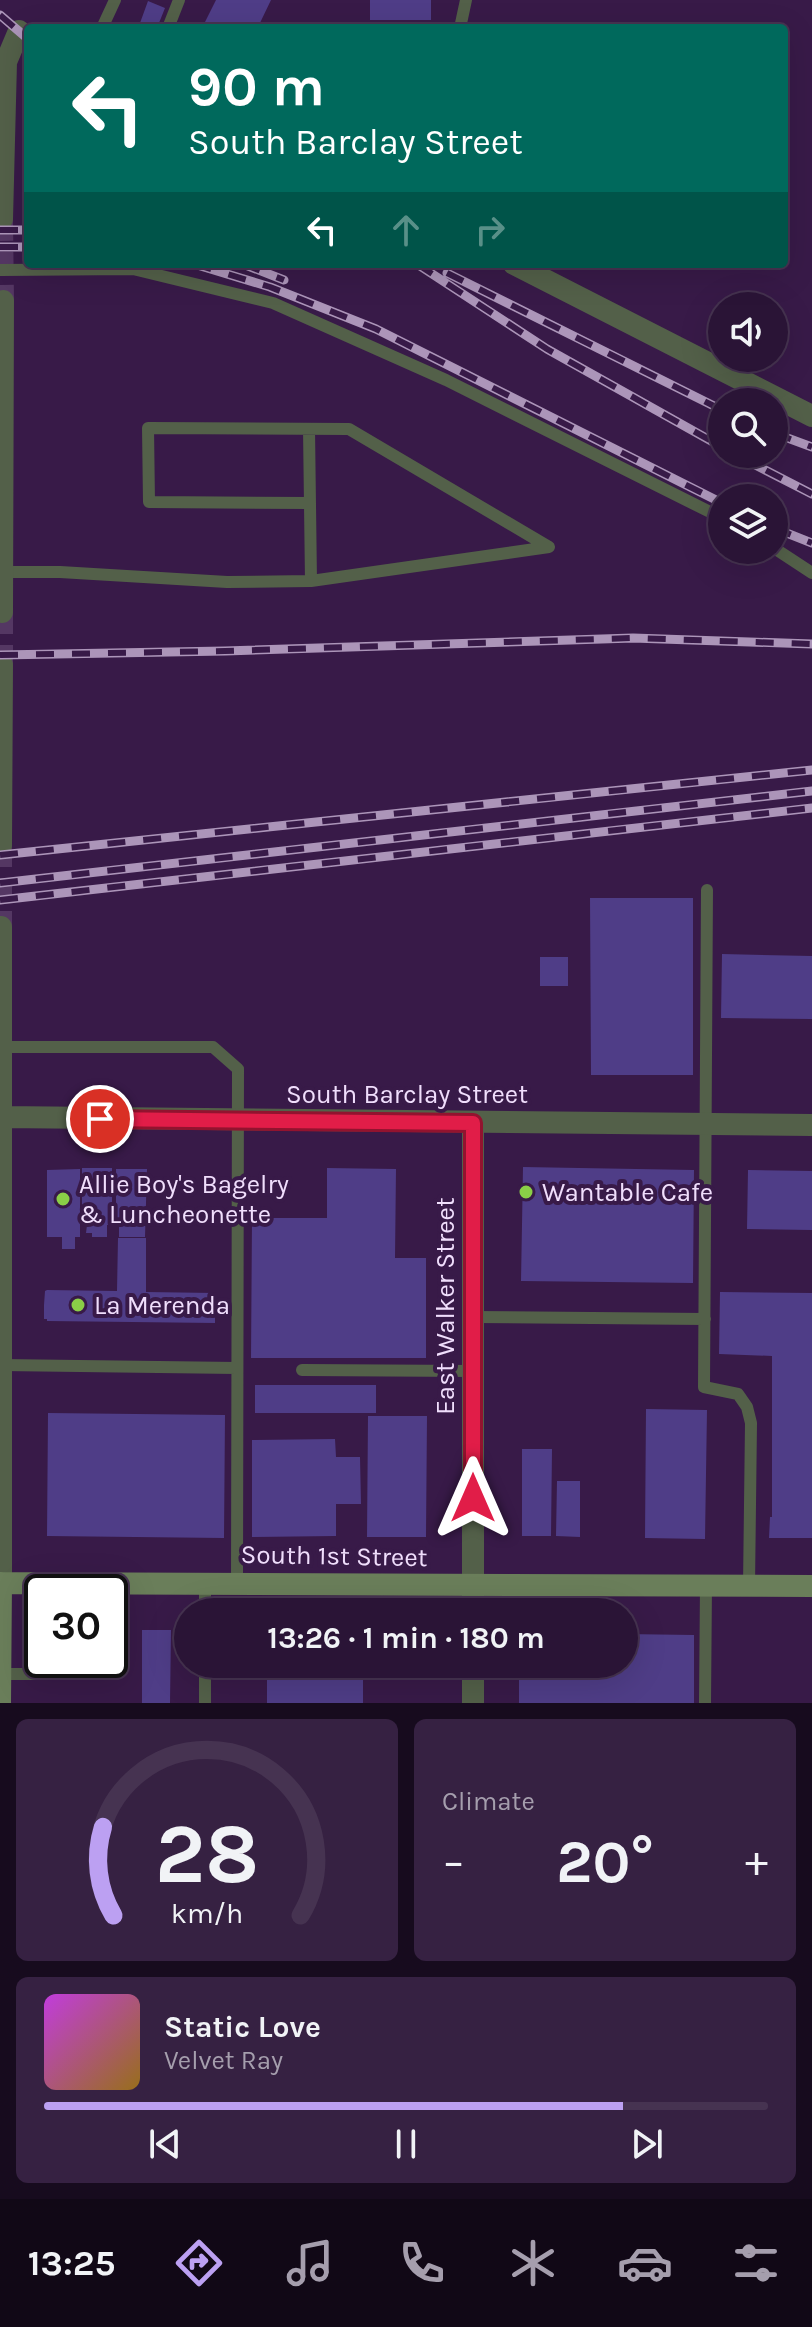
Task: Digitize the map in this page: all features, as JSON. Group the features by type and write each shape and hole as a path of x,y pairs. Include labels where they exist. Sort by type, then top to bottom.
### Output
{"main road":[{"name":"South 1st Street","path":"0,1583 24,1583"},
{"path":"0,1583 0,1703"},
{"name":"South 1st Street","path":"128,1583 812,1586"}],"street":[{"path":"2,219 1,152 6,62 16,29"},
{"path":"522,268 812,416"},
{"path":"2,612 3,301"},
{"path":"1,845 2,665"},
{"path":"0,1583 1,927"},
{"name":"South Barclay Street","path":"1,1117 812,1125"},
{"name":"East Walker Street","path":"473,1123 473,1598"},
{"path":"473,1678 473,1703"}],"lane":[{"path":"104,24 115,0"},
{"path":"170,24 179,0"},
{"path":"461,24 466,0"},
{"path":"0,270 133,269 273,303 446,380 708,511"},
{"path":"2,572 60,572 227,582 311,581 549,547 349,429 148,428 149,502 310,503"},
{"path":"309,429 311,581"},
{"path":"788,557 812,573"},
{"path":"707,890 704,1387 738,1394 747,1407 751,1423 749,1586"},
{"path":"1,1032 213,1047 238,1069 237,1583"},
{"path":"473,1317 705,1319"},
{"path":"1,1365 237,1368"},
{"path":"302,1370 473,1371"},
{"path":"205,1583 205,1598"},
{"path":"705,1703 706,1585"},
{"path":"1,1674 24,1674"},
{"path":"205,1678 205,1703"}],"building":[{"path":"216,0 271,0 259,24 204,24"},
{"path":"370,0 431,0 431,20 370,20"},
{"path":"148,1 165,8 159,24 140,23"},
{"path":"590,898 693,898 693,1075 591,1075"},
{"path":"722,954 812,956 812,1019 721,1018"},
{"path":"540,957 568,957 568,986 540,986"},
{"path":"523,1167 694,1170 693,1283 521,1281"},
{"path":"82,1168 112,1168 112,1225 107,1225 107,1237 92,1237 92,1233 86,1233 87,1225 82,1225"},
{"path":"327,1168 396,1169 395,1258 426,1258 426,1358 251,1358 252,1218 327,1218"},
{"path":"80,1169 80,1237 75,1237 75,1249 62,1249 62,1237 47,1237 47,1170"},
{"path":"116,1169 147,1169 145,1237 119,1237 119,1225 116,1225"},
{"path":"748,1170 812,1171 812,1230 747,1229"},
{"path":"118,1238 146,1238 146,1292 215,1293 215,1323 44,1319 47,1290 117,1291"},
{"path":"720,1292 812,1293 812,1538 769,1538 772,1517 772,1356 719,1354"},
{"path":"255,1385 376,1385 376,1413 255,1413"},
{"path":"646,1409 707,1410 705,1539 645,1538"},
{"path":"48,1413 225,1415 224,1538 47,1536"},
{"path":"368,1416 427,1416 426,1537 367,1537"},
{"path":"335,1439 336,1457 360,1457 361,1504 336,1504 336,1536 252,1537 252,1440"},
{"path":"522,1449 552,1449 551,1536 522,1536"},
{"path":"557,1481 580,1481 580,1537 556,1536"},
{"path":"142,1630 171,1630 170,1703 142,1703"},
{"path":"638,1634 694,1635 694,1703 519,1703 519,1678 638,1678"},
{"path":"267,1678 363,1678 363,1703 267,1703"}],"tunnel":[{"path":"2,219 3,301"},
{"path":"2,612 2,665"},
{"path":"1,845 1,927"}],"railway":[{"path":"0,15 24,36"},
{"path":"0,230 24,230"},
{"path":"0,247 24,247"},
{"path":"207,268 270,287 376,329 708,496"},
{"path":"253,268 284,280"},
{"path":"423,268 547,349 708,439"},
{"path":"447,273 708,403"},
{"path":"788,438 812,447"},
{"path":"761,468 812,494"},
{"path":"788,534 812,543"},
{"path":"0,655 633,638 812,644"},
{"path":"0,855 812,770"},
{"path":"0,883 812,791"},
{"path":"0,900 812,808"}],"place":[{"name":"Wantable Cafe","path":"526,1192"},
{"name":"Allie Boy's Bagelry & Luncheonette","path":"63,1199"},
{"name":"La Merenda","path":"78,1305"}],"route":[{"path":"100,1119 473,1123 473,1498"}]}
